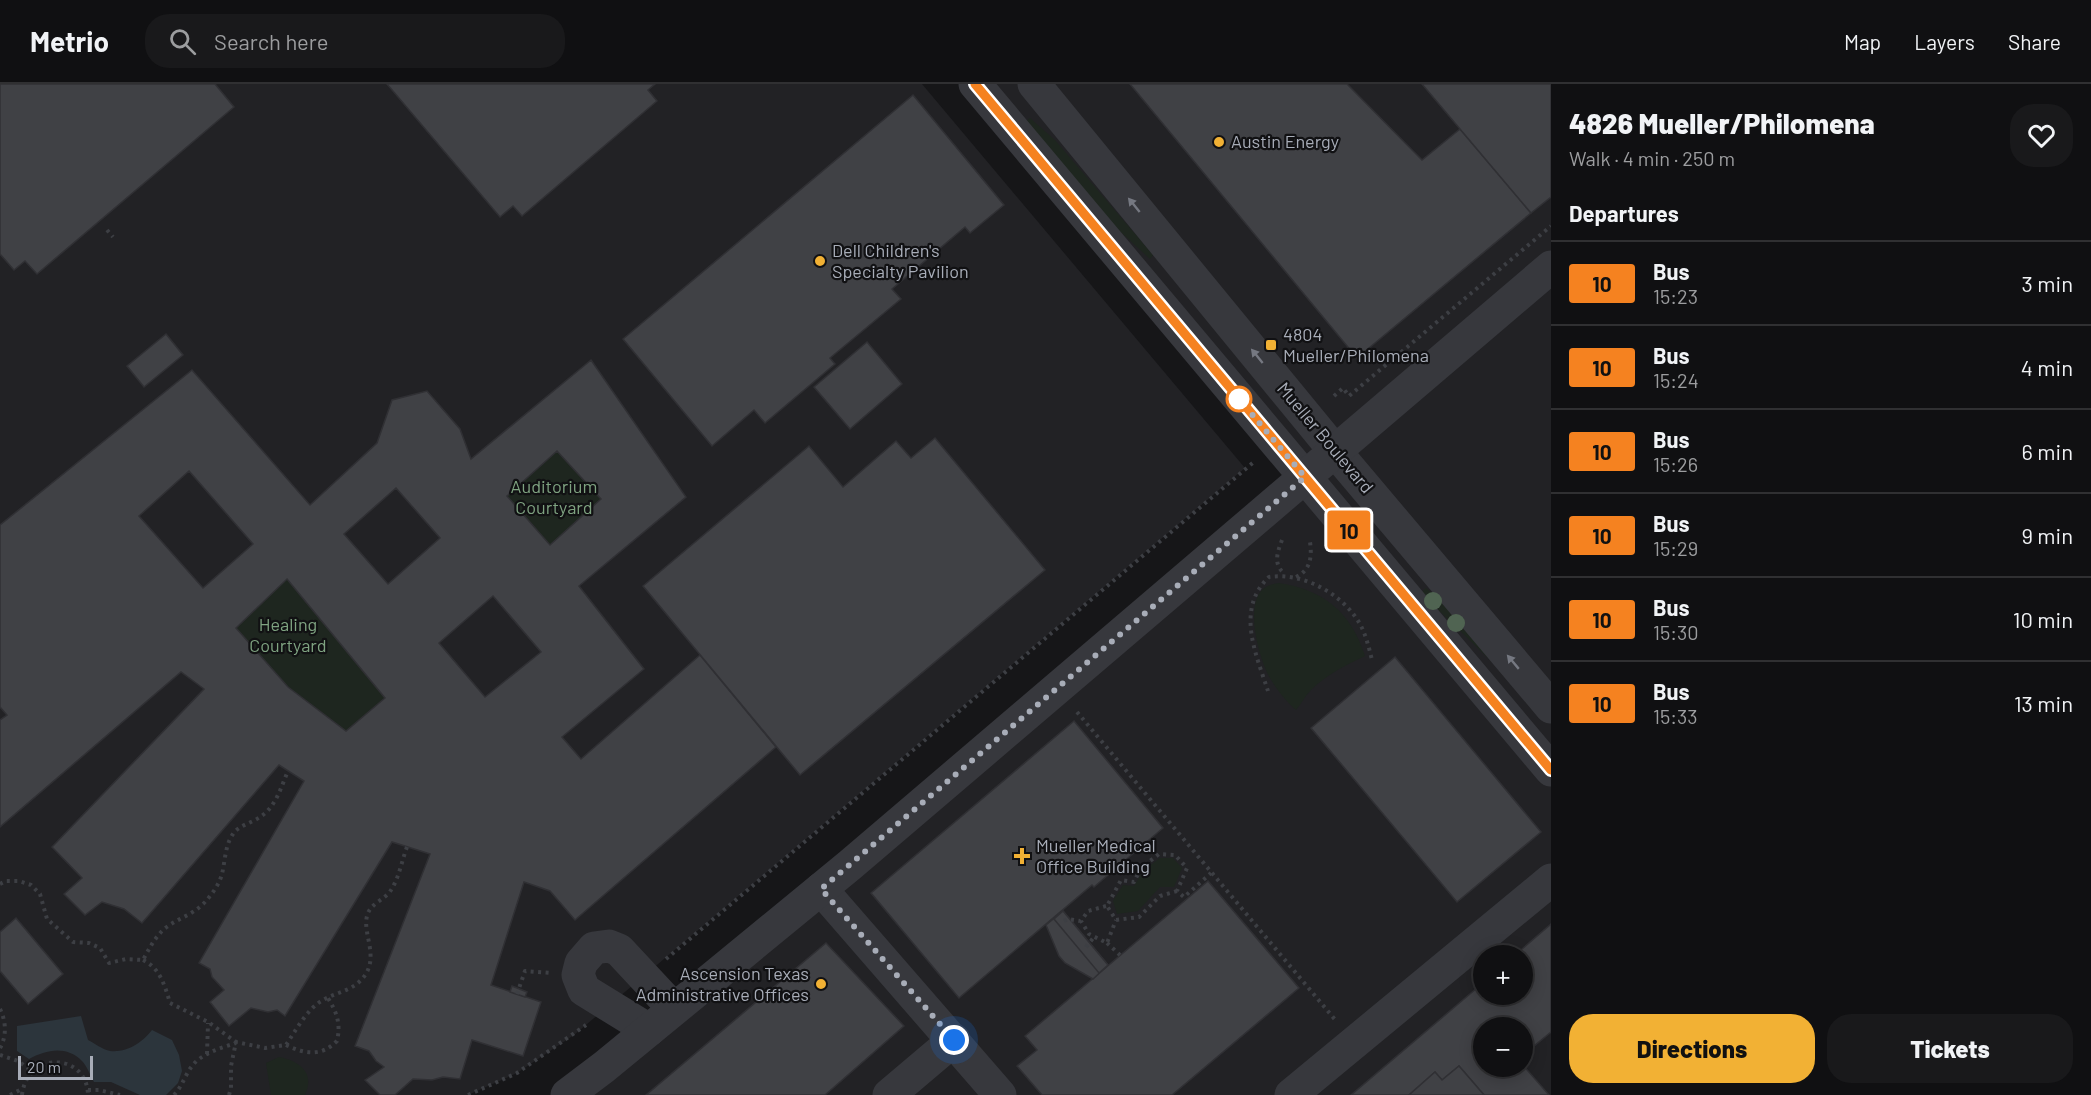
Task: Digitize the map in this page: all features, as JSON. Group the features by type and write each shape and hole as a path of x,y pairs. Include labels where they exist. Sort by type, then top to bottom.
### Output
{"street":[{"path":"975,84 1551,770"},
{"name":"Mueller Boulevard","path":"1034,84 1334,450 1551,707"},
{"path":"567,1095 821,889 1551,267"},
{"path":"1291,1095 1551,879"},
{"path":"821,889 1000,1095"},
{"path":"649,1030 584,990 578,975 581,963 594,948 609,946 619,950 675,1009"},
{"path":"889,1095 954,1040"}],"path":[{"path":"1334,396 1343,388 1349,396 1551,226"},
{"path":"107,230 113,237"},
{"path":"645,977 1262,456"},
{"path":"1282,540 1276,561 1281,572 1287,576"},
{"path":"1295,577 1301,575 1308,567 1311,554 1310,542"},
{"path":"1268,692 1254,649 1250,619 1251,606 1256,592 1269,578 1295,577 1327,592 1347,608 1359,622 1369,645 1372,660"},
{"path":"1077,712 1339,1026"},
{"path":"143,960 154,940 165,928 187,917 213,892 221,877 233,834 242,826 270,811 288,771"},
{"path":"286,1046 305,1017 322,1000 361,981 368,968 371,952 366,917 370,907 386,896 392,888 407,847"},
{"path":"1081,921 1088,911 1107,906 1121,880 1134,882 1141,868 1159,854 1175,855 1187,868 1177,891"},
{"path":"1177,891 1184,897 1211,873"},
{"path":"0,884 6,881 19,881 31,885 40,894 46,918 73,942 89,943 100,948 109,963 126,959 143,960 157,971 170,1003 208,1022 236,1042 265,1048 286,1046 310,1054 330,1048 337,1041 339,1022 328,998"},
{"path":"1116,920 1139,917 1160,896 1177,891"},
{"path":"1107,906 1116,920"},
{"path":"1064,921 1068,919 1081,921 1089,934 1107,944 1120,955"},
{"path":"1107,944 1116,920"},
{"path":"1086,947 1094,937"},
{"path":"516,994 525,971 560,974"},
{"path":"468,1095 517,1073 574,1035 609,1006"},
{"path":"0,1009 5,1026 5,1036 0,1048"},
{"path":"207,1055 208,1022"},
{"path":"174,1095 193,1064 236,1042"},
{"path":"229,1095 231,1066 236,1042"},
{"path":"0,1055 18,1061 32,1071"},
{"path":"22,1095 22,1089 32,1071 48,1063 66,1064 81,1074 88,1093 99,1090 120,1095"},
{"path":"10,1095 22,1089"}],"shaded area":[{"path":"0,84 922,84 1245,468 574,1035 517,1073 468,1095 0,1095"},
{"path":"975,84 1551,84 1551,1095 567,1095 1305,477"},
{"path":"81,1016 88,1040 107,1050 116,1051 128,1048 144,1039 152,1030 172,1040 179,1055 182,1071 178,1083 166,1095 140,1095 111,1082 94,1082 84,1063 69,1053 49,1051 29,1059 17,1051 17,1026"}],"green space":[{"path":"1030,118 1055,140 1153,255 1150,259 1112,224 1024,123"},
{"name":"Auditorium Courtyard","path":"557,451 601,499 550,545 507,496"},
{"name":"Healing Courtyard","path":"287,579 385,698 346,731 288,687 236,628"},
{"path":"1279,583 1309,591 1334,606 1352,627 1365,656 1323,680 1309,692 1296,710 1270,678 1255,633 1257,598 1266,587"},
{"path":"1426,588 1438,598 1493,663 1421,593"},
{"path":"1160,858 1173,858 1182,868 1174,887 1160,887 1138,911 1117,914 1113,901 1123,885 1134,886 1144,870"},
{"path":"279,1057 304,1069 308,1080 305,1095 271,1095 266,1063"}],"building":[{"path":"0,84 215,84 234,107 37,274 25,261 14,270 0,254"},
{"path":"387,84 655,84 648,90 657,101 522,216 513,206 500,217"},
{"path":"1130,84 1347,84 1422,160 1460,129 1531,213 1357,358"},
{"path":"1422,84 1551,84 1551,197 1531,213"},
{"name":"Dell Children's Specialty Pavilion","path":"913,95 1004,205 970,233 965,227 892,289 901,299 830,358 835,364 765,423 754,410 712,446 623,339"},
{"path":"166,334 183,355 144,387 127,366"},
{"path":"867,342 902,384 850,429 814,387"},
{"path":"591,360 686,497 579,586 644,669 562,737 581,759 700,655 776,747 575,920 550,891 524,882 491,985 541,1002 523,1056 472,1040 460,1079 443,1077 432,1080 413,1079 395,1095 380,1095 365,1080 384,1067 369,1051 355,1046 430,854 392,842 285,1016 277,1010 268,1012 251,1008 229,1026 210,1002 224,990 212,977 210,969 199,963 304,781 279,765 142,923 124,909 102,902 85,915 64,894 82,878 52,847 204,689 181,672 0,827 0,720 7,715 0,707 0,525 192,370 310,505 377,443 392,400 427,391 460,429 471,459","holes":["557,451 601,499 550,545 507,496","189,471 253,544 203,588 139,516","396,488 440,538 388,584 344,534","287,579 385,698 346,731 288,687 236,628","493,596 541,652 485,697 439,643"]},
{"path":"935,438 1045,570 800,775 643,586 809,446 843,487 896,441 911,458"},
{"path":"1395,657 1541,832 1457,902 1311,728"},
{"name":"Mueller Medical Office Building","path":"1074,721 1163,828 959,998 871,893"},
{"path":"1208,881 1299,988 1172,1095 1042,1095 1017,1066 1037,1050 1025,1036"},
{"path":"1063,911 1108,965 1093,979 1065,963 1059,956 1046,925"},
{"path":"1063,911 1108,965 1099,973 1054,919"},
{"path":"16,918 63,974 28,1004 0,971 0,932"},
{"path":"1551,924 1551,1032 1533,1047 1533,1017 1473,1017 1473,1077 1533,1077 1549,1095 1484,1095 1459,1066 1442,1080 1435,1072 1409,1095 1351,1095 1473,991 1473,1005 1533,1005 1533,945 1527,945"},
{"name":"Ascension Texas Administrative Offices","path":"826,943 904,1026 825,1095 646,1095"},
{"path":"512,986 527,992 525,997 510,992"},
{"path":"1459,1066 1484,1095 1409,1095 1435,1072 1442,1080"}],"bus line":[{"name":"10","path":"975,84 1551,770"}],"place":[{"name":"Austin Energy","path":"1219,142"},
{"name":"Dell Children's Specialty Pavilion","path":"820,261"},
{"name":"4804 Mueller/Philomena","path":"1271,345"},
{"name":"Mueller Medical Office Building","path":"1022,856"},
{"name":"Ascension Texas Administrative Offices","path":"821,984"}],"route":[{"path":"954,1040 821,889 1305,477 1239,399"}]}
